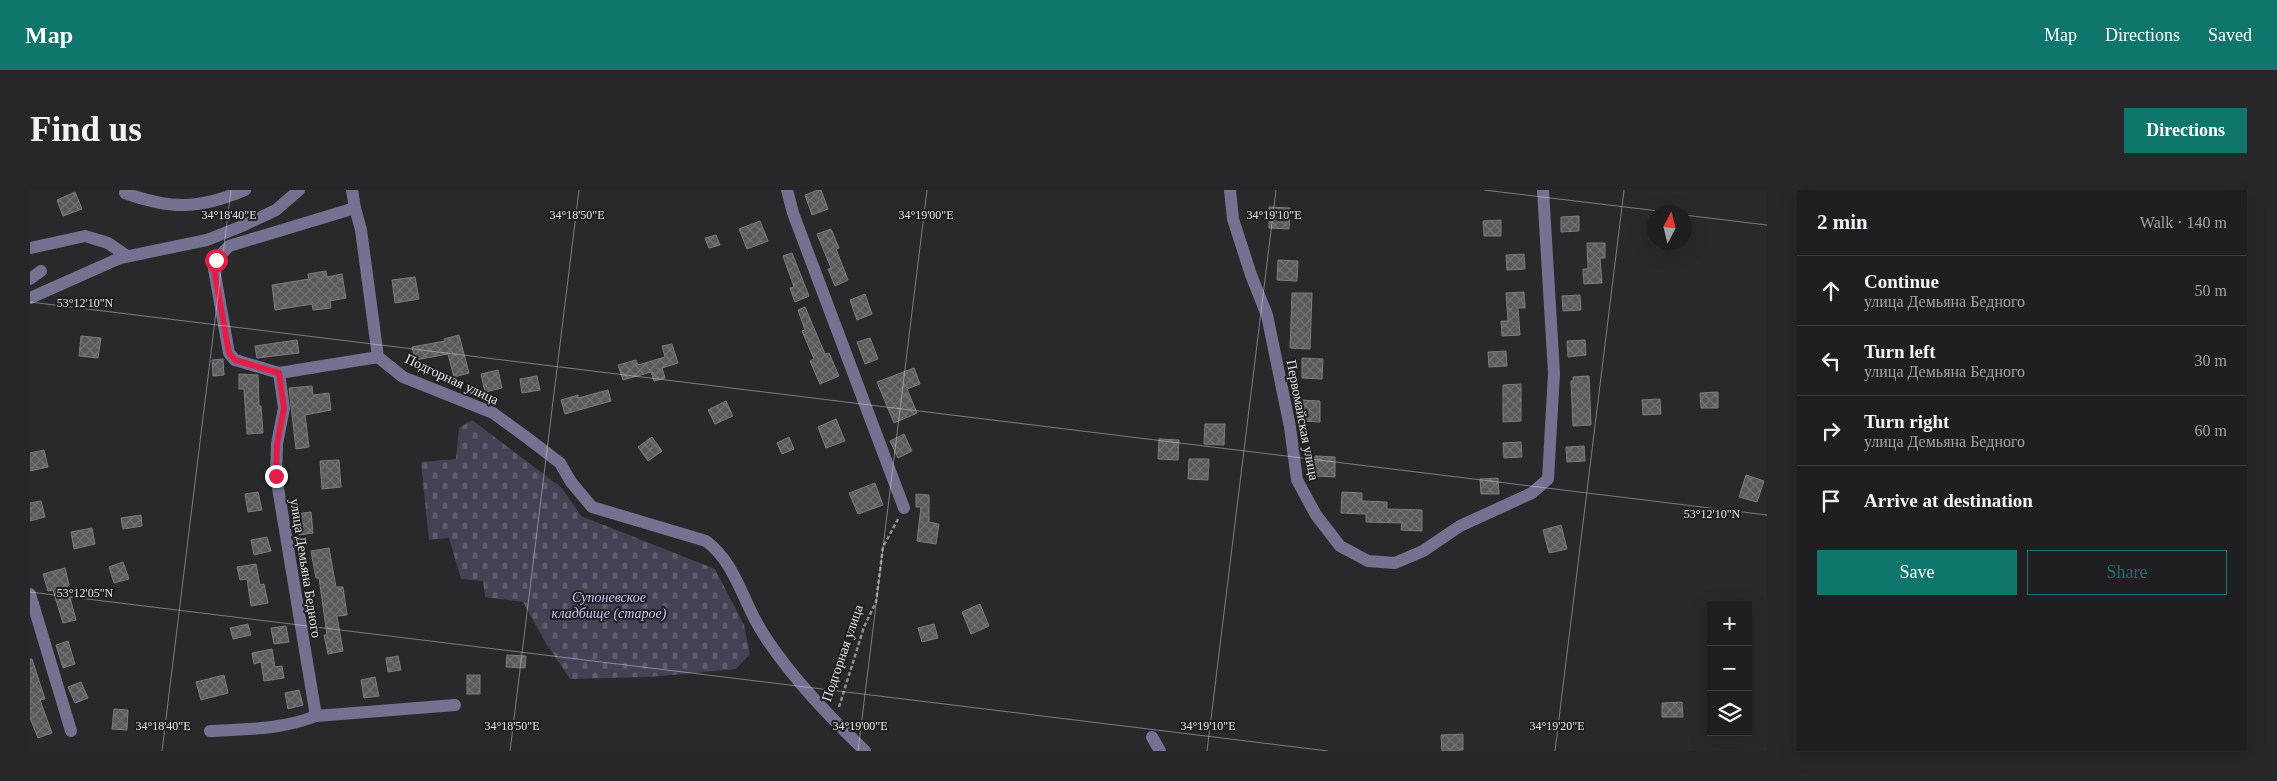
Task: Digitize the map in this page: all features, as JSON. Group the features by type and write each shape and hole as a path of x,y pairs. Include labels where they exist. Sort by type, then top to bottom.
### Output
{"street":[{"path":"126,193 150,202 182,207 210,203 245,190"},
{"path":"30,298 127,256 207,240 276,210 299,190"},
{"path":"352,190 361,230 378,357 279,373 235,360 229,353 214,269 216,260 229,246 355,208"},
{"path":"786,190 904,508"},
{"name":"Первомайская улица","path":"1230,190 1234,219 1251,275 1267,315 1290,427 1297,480 1316,515 1340,546 1368,562 1395,563 1423,551 1468,522 1532,493 1548,479 1554,373 1543,190"},
{"path":"31,248 85,236 108,243 127,256"},
{"path":"30,279 41,271"},
{"name":"Подгорная улица","path":"378,357 403,377 493,414 523,434 560,463 571,482 592,507 706,541 720,551 763,634 796,679 834,722"},
{"name":"улица Демьяна Бедного","path":"279,373 284,408 277,444 276,476 316,716"},
{"path":"30,594 71,731"},
{"path":"210,731 265,729 294,725 316,716 455,705"},
{"path":"834,722 865,751"},
{"path":"1152,737 1160,751"}],"path":[{"name":"Подгорная улица","path":"834,722 864,627 876,602 883,547 904,508"}],"green space":[{"name":"Супоневское кладбище (старое)","path":"472,420 562,488 581,516 715,569 744,625 750,654 736,669 650,677 570,679 544,640 523,602 485,597 483,581 461,579 449,538 429,540 421,462 456,459 459,428"}],"building":[{"path":"821,190 828,209 812,215 805,195"},
{"path":"75,192 82,209 63,216 57,200"},
{"path":"1269,207 1290,208 1289,229 1269,228"},
{"path":"1579,216 1579,231 1561,232 1561,217"},
{"path":"1501,220 1501,236 1484,236 1483,221"},
{"path":"760,221 768,241 747,249 739,229"},
{"path":"831,229 839,248 836,249 848,280 835,286 828,269 831,268 817,234"},
{"path":"716,235 720,245 709,248 705,238"},
{"path":"1587,243 1605,243 1605,258 1600,258 1602,283 1584,284 1583,269 1588,269"},
{"path":"792,253 809,296 795,302 790,288 794,287 783,256"},
{"path":"1524,254 1525,269 1507,270 1506,255"},
{"path":"1278,260 1298,261 1297,281 1277,280"},
{"path":"326,271 327,277 342,274 346,298 330,301 331,308 313,310 312,304 275,310 272,285 309,279 308,274"},
{"path":"415,277 419,299 395,303 392,280"},
{"path":"1524,292 1525,308 1518,308 1520,335 1502,336 1501,321 1508,321 1506,293"},
{"path":"1292,293 1312,293 1310,349 1290,348"},
{"path":"865,294 872,314 857,320 850,300"},
{"path":"1580,295 1581,310 1563,311 1562,296"},
{"path":"805,307 825,354 829,353 839,376 820,384 810,361 814,359 802,331 805,330 798,310"},
{"path":"459,335 469,373 454,377 448,354 415,360 412,347 445,341 444,339"},
{"path":"81,336 101,338 98,358 79,356"},
{"path":"870,338 878,359 865,364 857,342"},
{"path":"297,340 299,353 257,358 255,346"},
{"path":"1585,340 1586,355 1568,357 1567,341"},
{"path":"672,344 678,363 662,368 665,378 654,381 651,372 623,380 618,365 636,360 638,365 665,357 662,346"},
{"path":"1506,351 1507,366 1489,367 1488,352"},
{"path":"1302,358 1323,359 1322,379 1302,378"},
{"path":"223,359 224,375 213,376 212,360"},
{"path":"914,368 920,384 907,389 917,413 894,423 877,382"},
{"path":"498,370 502,388 485,392 481,374"},
{"path":"239,374 258,375 259,406 261,406 263,433 247,434 244,389 239,389"},
{"path":"537,376 540,390 522,393 520,379"},
{"path":"1589,376 1591,425 1573,426 1571,381 1573,381 1573,377"},
{"path":"1521,384 1521,421 1503,422 1503,385"},
{"path":"312,386 313,395 329,393 331,410 305,415 309,447 296,449 289,388"},
{"path":"608,390 611,401 565,414 561,400 578,395 578,398"},
{"path":"1718,392 1718,408 1701,408 1700,393"},
{"path":"1660,399 1661,414 1643,415 1642,400"},
{"path":"1300,400 1320,401 1320,422 1299,421"},
{"path":"726,401 733,416 715,424 708,410"},
{"path":"836,419 845,441 826,448 818,427"},
{"path":"1205,424 1225,424 1224,445 1204,444"},
{"path":"904,434 912,451 898,458 890,441"},
{"path":"652,437 662,451 648,461 638,447"},
{"path":"789,437 794,449 782,454 777,443"},
{"path":"1159,439 1179,440 1178,460 1158,459"},
{"path":"1521,442 1522,457 1504,458 1503,443"},
{"path":"1584,446 1585,461 1567,462 1566,447"},
{"path":"44,450 48,467 30,471 30,453"},
{"path":"1315,456 1335,457 1335,477 1315,476"},
{"path":"1189,459 1209,459 1208,480 1188,479"},
{"path":"339,460 341,487 322,489 320,461"},
{"path":"1746,475 1764,481 1757,502 1739,497"},
{"path":"1498,478 1499,494 1481,494 1480,479"},
{"path":"875,483 883,505 858,514 849,493"},
{"path":"258,492 262,510 248,512 245,494"},
{"path":"1342,492 1362,493 1362,501 1387,502 1387,509 1422,510 1422,531 1401,530 1402,523 1366,522 1366,514 1341,513"},
{"path":"916,494 929,495 929,522 939,524 936,544 917,541 921,507 916,507"},
{"path":"41,501 45,517 30,521 30,503"},
{"path":"311,512 313,533 299,535 296,514"},
{"path":"141,515 142,526 123,529 121,518"},
{"path":"1561,525 1567,549 1549,553 1543,530"},
{"path":"92,528 95,544 74,549 71,532"},
{"path":"267,537 271,551 254,555 251,540"},
{"path":"329,548 336,587 343,587 347,615 337,616 343,651 328,654 324,635 327,635 319,578 316,578 311,551"},
{"path":"123,562 129,579 114,583 109,567"},
{"path":"256,564 260,585 264,584 268,603 251,606 247,579 240,580 237,567"},
{"path":"65,568 69,585 67,586 76,620 63,623 53,590 48,591 43,574"},
{"path":"980,604 989,626 971,634 962,612"},
{"path":"248,624 251,635 233,639 230,628"},
{"path":"934,624 938,638 922,642 918,628"},
{"path":"286,626 289,642 274,644 271,628"},
{"path":"68,641 75,664 63,668 56,645"},
{"path":"272,649 275,667 282,666 284,678 264,681 261,662 254,664 252,653"},
{"path":"507,655 526,656 525,668 506,667"},
{"path":"398,656 401,670 388,672 386,658"},
{"path":"30,659 32,659 45,699 40,700 52,733 38,738 30,718"},
{"path":"224,675 228,693 201,700 196,682"},
{"path":"467,675 480,675 480,694 467,694"},
{"path":"375,677 379,696 364,698 361,680"},
{"path":"81,682 88,698 75,703 68,687"},
{"path":"299,690 303,705 288,709 285,693"},
{"path":"1682,702 1683,717 1662,717 1662,703"},
{"path":"114,709 128,710 127,730 112,729"},
{"path":"1463,734 1463,750 1442,751 1441,735"}],"route":[{"path":"216,260 214,269 217,292 229,353 235,360 279,373 284,408 277,444 276,476"}]}
